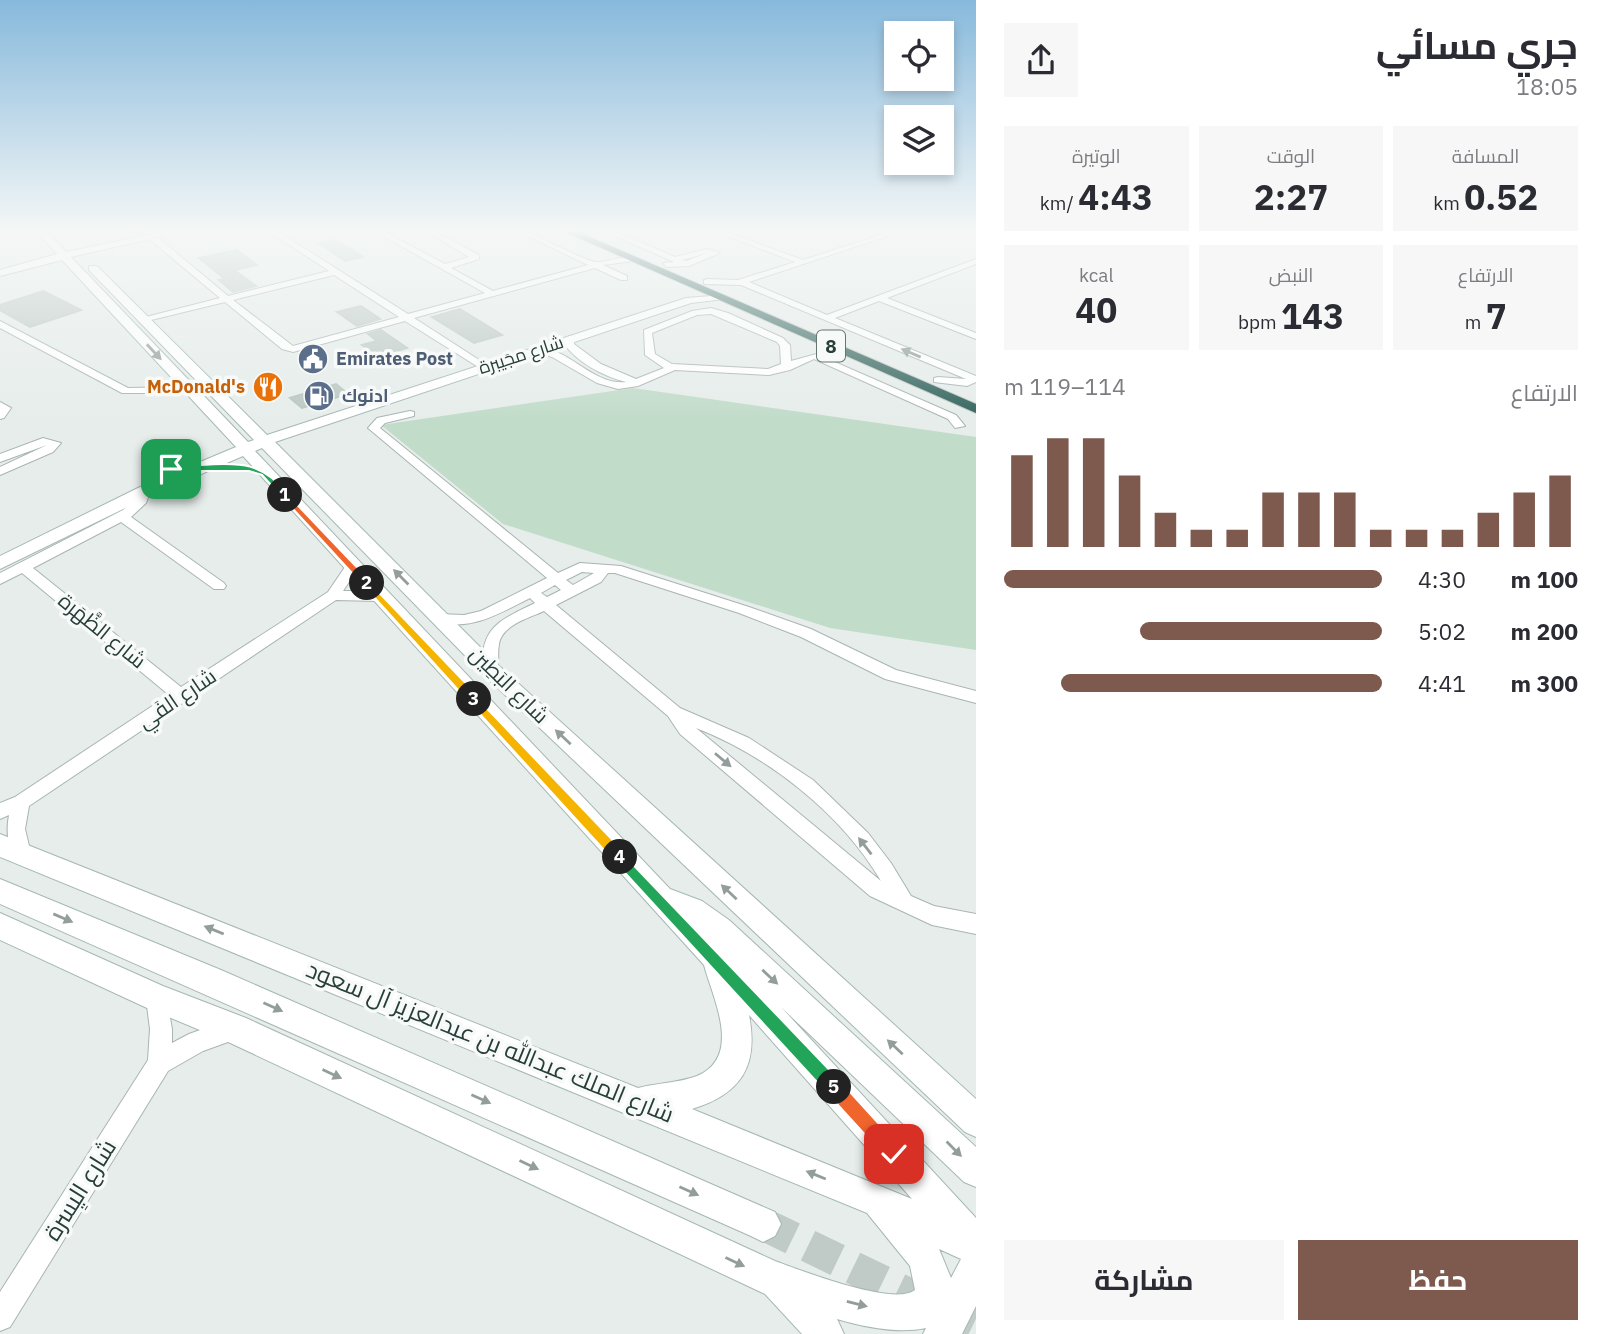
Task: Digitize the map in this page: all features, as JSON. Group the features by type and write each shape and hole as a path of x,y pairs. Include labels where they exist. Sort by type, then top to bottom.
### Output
{"highway":[{"name":"8","path":"715,293 976,409"},
{"name":"8","path":"752,293 938,380 973,386"}],"main road":[{"name":"شارع البَطِين","path":"98,293 189,390 265,441 443,618 490,669 976,1121"},
{"name":"شارع البَطِين","path":"118,293 234,422 246,449 265,473 715,957 976,1246"},
{"name":"شارع مجَيبرة","path":"197,465 683,293"},
{"name":"شارع مجَيبرة","path":"234,422 301,418 534,351 690,300 720,297"},
{"path":"0,563 197,465 219,444 234,422"},
{"path":"286,462 288,439 295,429"},
{"path":"0,548 197,465 242,467 265,473"},
{"name":"شارع الملك عبدالله بن عبدالعزيز آل سعود","path":"10,850 640,1103 879,1201 976,1246"},
{"path":"0,891 211,980 764,1224"},
{"path":"656,896 692,911 719,929 976,1170"},
{"path":"0,926 234,1030 769,1277 812,1292 895,1313 911,1314 927,1307 933,1288 930,1270 914,1239 879,1201"},
{"path":"640,1103 710,1087 732,1064 738,1042 738,1029 715,957"},
{"path":"945,1094 976,1103"},
{"path":"942,1334 976,1266"},
{"path":"769,1277 808,1310 825,1334"}],"street":[{"path":"222,293 285,346 293,349 493,294"},
{"path":"143,319 247,293"},
{"path":"369,293 479,365"},
{"path":"757,293 827,318 973,386"},
{"path":"827,318 893,293"},
{"path":"878,299 976,336"},
{"path":"670,368 650,355 646,335 655,327 710,311 733,318 780,340 785,345 786,368"},
{"path":"0,324 122,390 142,393 189,390"},
{"path":"572,338 569,344 573,350 620,378 640,380"},
{"path":"534,351 559,356 609,385 629,385 670,368 764,373 786,368 812,357"},
{"path":"785,355 812,357 952,417 959,426"},
{"path":"160,390 175,375"},
{"path":"609,385 617,383 620,378"},
{"path":"0,405 6,411 0,416"},
{"path":"410,414 382,420 374,428 571,590"},
{"path":"0,458 43,441 55,443 49,450 0,471"},
{"path":"0,579 121,516 138,505 144,492"},
{"path":"121,516 219,586"},
{"path":"443,618 478,618 583,566 599,567 623,571 784,624 898,678 976,696"},
{"name":"شارع الظَّهَرة","path":"23,567 181,696"},
{"name":"شارع الفَي","path":"0,811 21,802 333,595 352,567"},
{"path":"490,669 491,642 496,631 599,576 599,567"},
{"path":"531,592 674,712 706,734 878,879"},
{"path":"333,595 379,596"},
{"path":"706,734 762,753 800,780 838,815 890,898 945,919 976,924"},
{"path":"10,850 21,802"},
{"path":"157,998 161,1029 160,1063"},
{"name":"شارع اليِسرة","path":"0,1317 160,1063 197,1042 234,1030"}],"green space":[{"path":"633,388 976,437 976,650 830,628 503,524 381,425"}],"building":[{"path":"36,293 48,293 81,310 30,327 0,310 0,305"},
{"path":"361,306 380,319 357,326 337,312"},
{"path":"460,309 502,335 474,343 432,317"},
{"path":"381,330 407,348 378,357 362,345 377,341 368,334"},
{"name":"ادنوك","path":"336,384 348,394 302,408 290,398"}],"tunnel":[{"path":"763,1224 976,1327"}],"place":[{"name":"Emirates Post","path":"313,359"},
{"name":"McDonald's","path":"268,387"},
{"name":"ادنوك","path":"319,396"}],"route":[{"path":"171,469 191,460 197,462 199,468 234,466 265,473 715,957 894,1154"}]}
